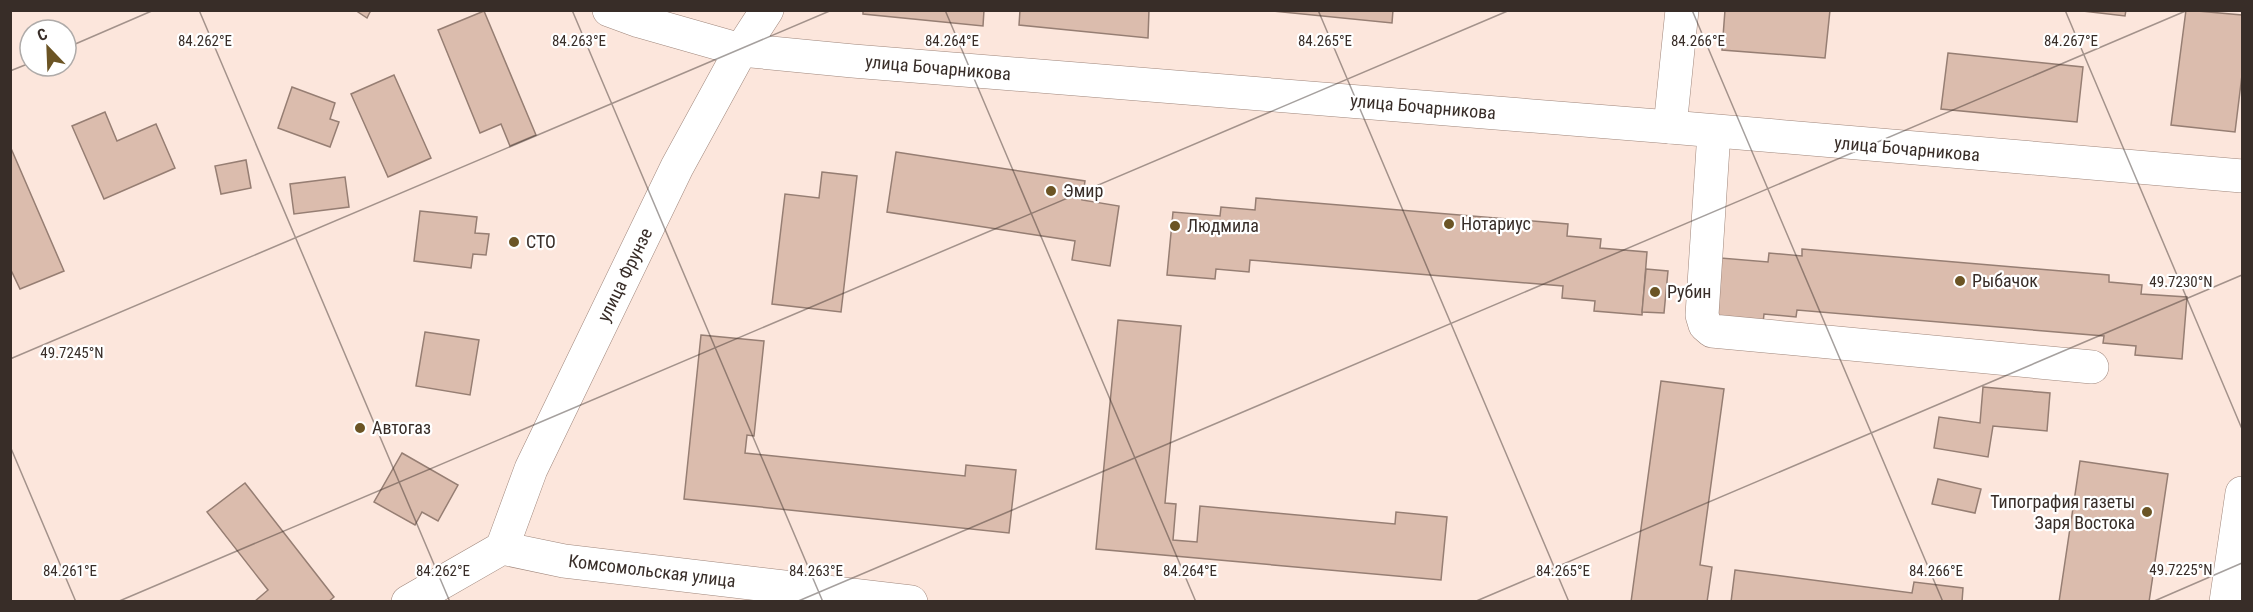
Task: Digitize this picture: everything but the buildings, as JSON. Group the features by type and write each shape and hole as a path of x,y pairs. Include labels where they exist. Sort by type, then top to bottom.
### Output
{"street":[{"name":"улица Бочарникова","path":"609,10 639,21 741,50 2242,176"},
{"name":"улица Фрунзе","path":"502,548 541,447 677,167 741,50 767,10"},
{"path":"1670,127 1682,10"},
{"path":"1714,132 1702,315 1705,325 1712,331 2092,367"},
{"path":"2226,602 2242,493"},
{"path":"408,602 502,548"},
{"name":"Комсомольская улица","path":"502,548 564,561 911,602"}],"place":[{"name":"Эмир","path":"1051,191"},
{"name":"Нотариус","path":"1449,224"},
{"name":"Людмила","path":"1175,226"},
{"name":"СТО","path":"514,242"},
{"name":"Рыбачок","path":"1960,281"},
{"name":"Рубин","path":"1655,292"},
{"name":"Автогаз","path":"360,428"},
{"name":"Типография газеты Заря Востока","path":"2147,512"}]}
